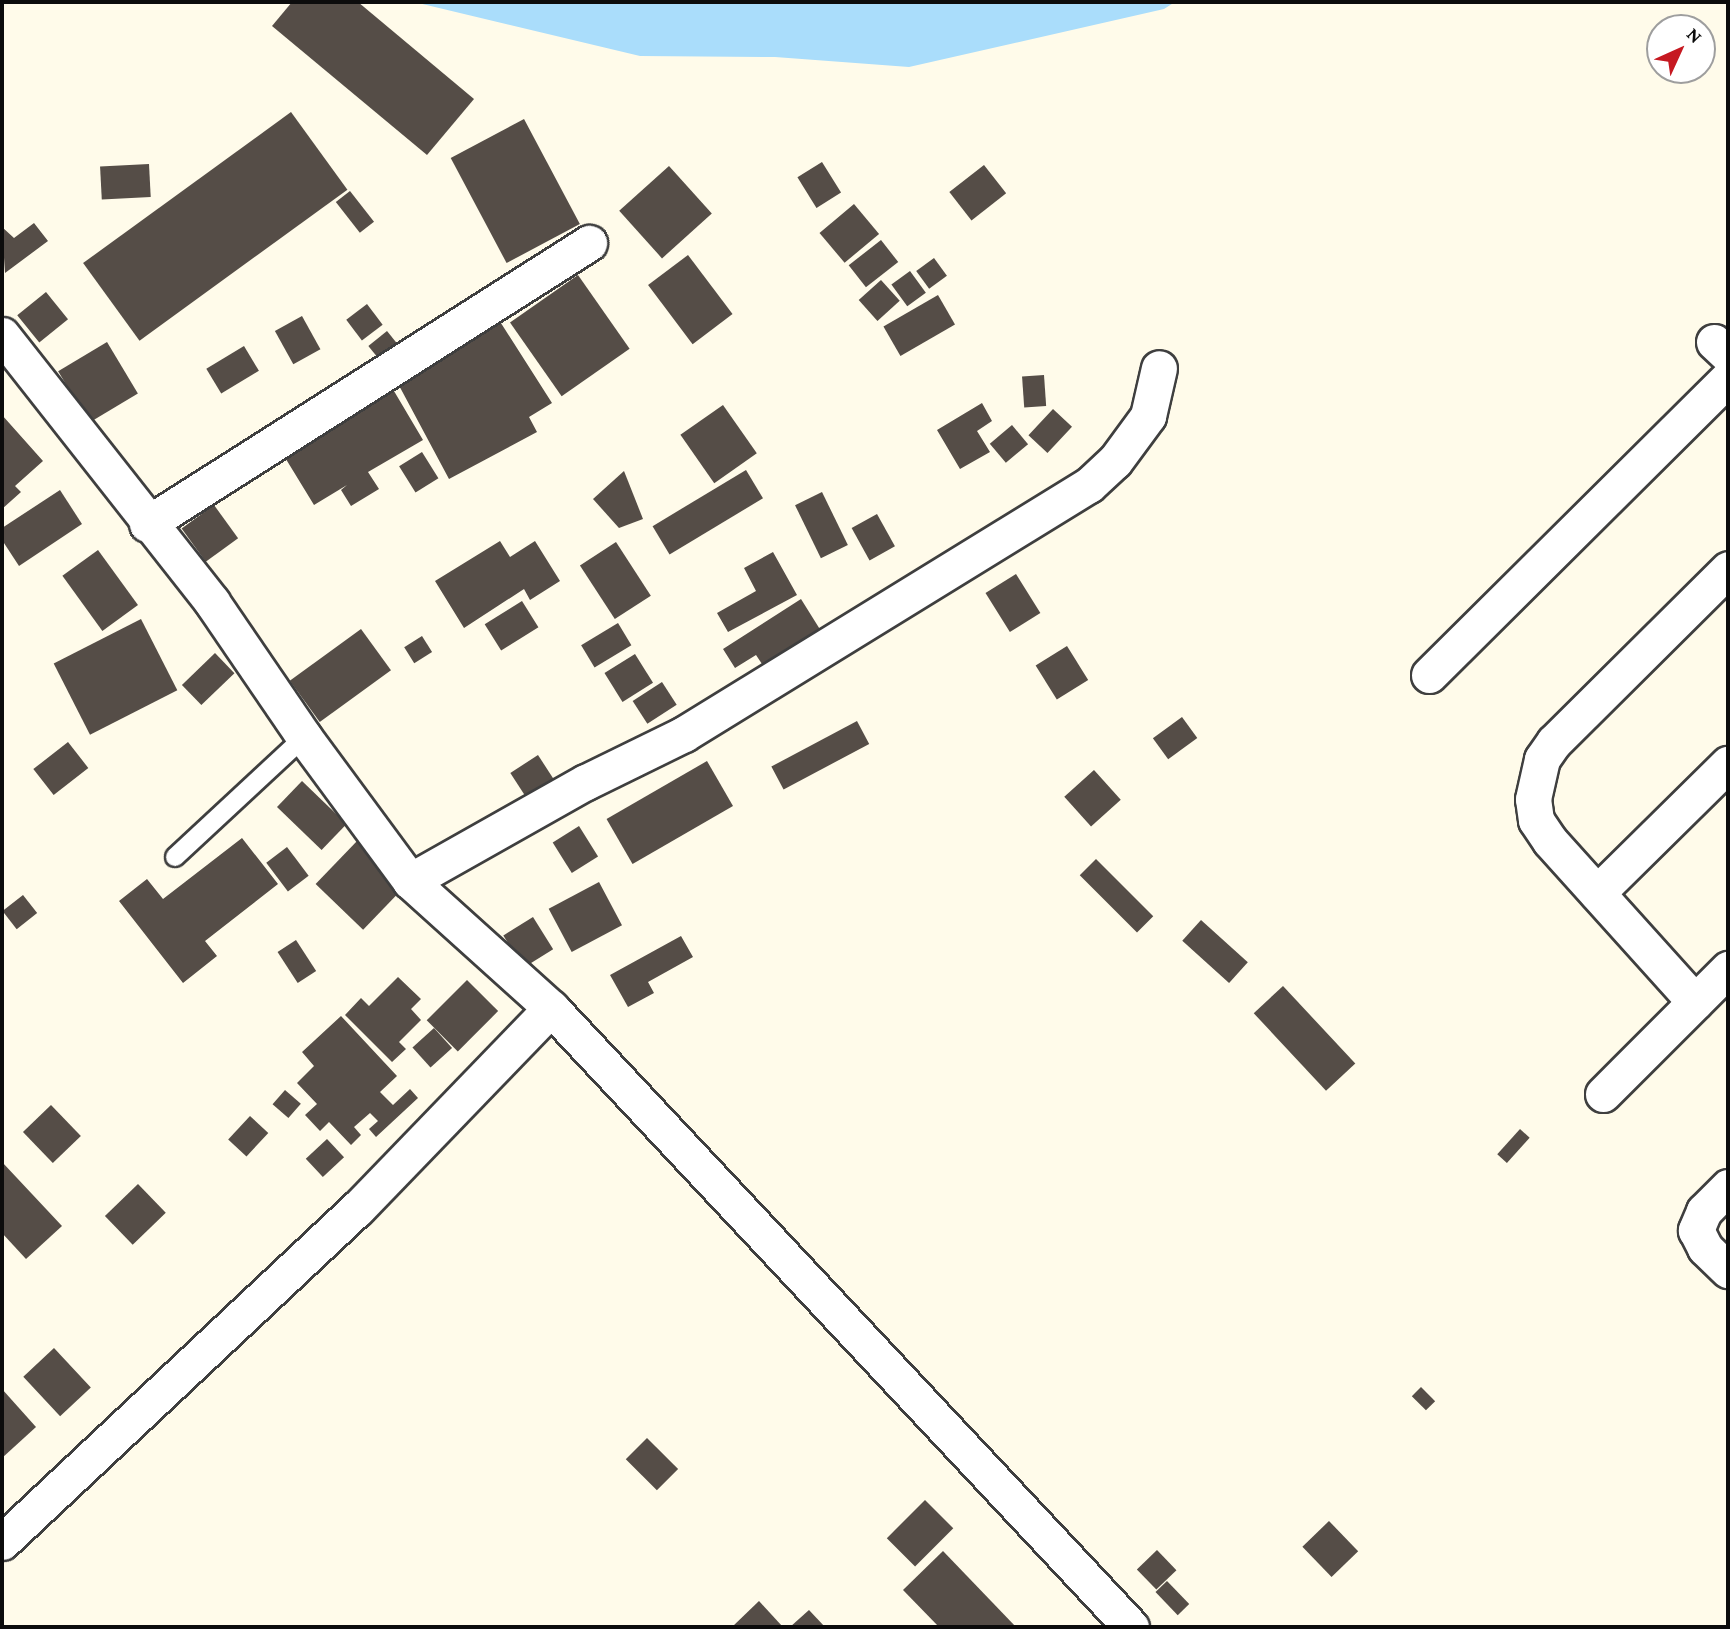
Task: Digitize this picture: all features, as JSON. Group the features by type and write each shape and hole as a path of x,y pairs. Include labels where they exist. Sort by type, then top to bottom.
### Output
{"street":[{"path":"147,523 589,243"},
{"path":"2,335 147,523 212,602 303,737 410,881 551,1008 1122,1624"},
{"path":"410,881 586,782 684,734 1089,485 1115,461 1148,416 1159,368"},
{"path":"1429,675 1728,379"},
{"path":"1695,1002 1536,820 1533,799 1542,759 1728,569"},
{"path":"1597,893 1728,764"},
{"path":"1603,1094 1728,969"},
{"path":"2,1542 330,1235 551,1008"},
{"path":"1728,1187 1704,1211 1696,1230 1705,1248 1728,1270"}],"lane":[{"path":"175,857 303,737"}],"water":[{"path":"414,2 1175,2 1164,9 909,67 775,57 640,56"}],"building":[{"path":"292,2 358,2 474,99 427,155 272,26"},
{"path":"291,112 347,190 140,341 83,263"},
{"path":"524,119 580,224 507,263 451,158"},
{"path":"822,162 841,193 816,208 797,177"},
{"path":"149,164 151,197 102,200 100,167"},
{"path":"984,165 1006,193 971,220 949,192"},
{"path":"669,166 712,214 662,258 619,211"},
{"path":"350,191 374,222 360,233 336,202"},
{"path":"854,204 879,234 845,263 820,233"},
{"path":"34,223 48,241 5,273 2,227 14,238"},
{"path":"881,240 898,262 866,287 849,265"},
{"path":"688,255 733,314 693,344 648,285"},
{"path":"934,258 947,276 929,289 916,271"},
{"path":"910,271 926,293 907,306 891,285"},
{"path":"578,275 630,349 562,396 510,323"},
{"path":"881,280 900,301 877,321 859,300"},
{"path":"46,292 68,319 39,342 17,315"},
{"path":"938,295 955,324 900,356 883,326"},
{"path":"367,304 383,325 362,340 346,320"},
{"path":"302,316 320,349 293,364 275,331"},
{"path":"499,320 552,403 529,417 537,432 449,479 395,378"},
{"path":"387,331 403,351 385,366 368,346"},
{"path":"107,342 138,393 89,423 58,371"},
{"path":"244,346 259,371 221,394 206,369"},
{"path":"1044,375 1046,406 1024,407 1022,377"},
{"path":"391,386 423,440 368,472 379,489 351,506 341,490 347,485 314,505 281,451"},
{"path":"982,403 992,421 977,431 990,452 960,469 937,430"},
{"path":"723,405 757,453 714,483 680,435"},
{"path":"1053,409 1072,427 1047,453 1028,435"},
{"path":"2,415 43,461 15,486 21,492 2,509"},
{"path":"1012,425 1028,444 1006,463 990,444"},
{"path":"422,452 438,478 416,493 399,466"},
{"path":"746,470 763,498 670,554 653,526"},
{"path":"624,471 643,519 619,528 593,499"},
{"path":"60,490 82,524 19,566 2,540 2,528"},
{"path":"822,492 848,545 821,558 795,505"},
{"path":"214,505 238,538 206,562 182,529"},
{"path":"877,514 895,546 870,560 852,528"},
{"path":"500,541 510,557 535,541 560,581 530,600 524,589 464,628 435,581"},
{"path":"616,542 651,596 615,619 580,565"},
{"path":"98,550 138,605 102,631 62,576"},
{"path":"773,552 797,595 728,632 717,613 756,591 744,568"},
{"path":"1016,574 1040,613 1010,632 985,593"},
{"path":"801,599 821,631 764,667 756,655 735,668 723,649"},
{"path":"522,601 538,627 501,651 485,624"},
{"path":"141,619 177,690 90,735 54,663"},
{"path":"618,623 631,645 595,667 581,645"},
{"path":"361,629 391,670 320,722 290,681"},
{"path":"422,636 432,652 414,663 404,647"},
{"path":"1067,646 1088,680 1057,700 1036,666"},
{"path":"215,653 234,673 201,705 182,685"},
{"path":"635,654 653,683 622,702 604,673"},
{"path":"662,682 677,705 647,724 633,701"},
{"path":"1182,717 1197,738 1168,759 1153,738"},
{"path":"857,721 869,744 784,789 771,767"},
{"path":"68,742 88,768 54,795 33,769"},
{"path":"538,755 561,790 533,808 510,773"},
{"path":"707,761 733,806 633,864 607,819"},
{"path":"1094,770 1121,800 1091,826 1064,797"},
{"path":"302,781 347,824 322,850 277,807"},
{"path":"579,826 598,857 572,873 553,842"},
{"path":"242,838 278,884 205,941 217,956 183,983 119,901 147,879 163,899"},
{"path":"358,840 405,886 363,930 316,884"},
{"path":"287,847 309,876 288,891 266,863"},
{"path":"1096,859 1153,916 1137,933 1080,875"},
{"path":"599,882 622,925 572,952 549,909"},
{"path":"23,895 37,913 17,929 3,911"},
{"path":"533,917 553,949 523,968 503,936"},
{"path":"1201,920 1248,962 1229,983 1182,941"},
{"path":"681,936 693,957 648,982 654,993 628,1007 610,975"},
{"path":"296,940 316,971 298,983 278,952"},
{"path":"398,977 421,999 411,1009 421,1020 399,1042 406,1049 392,1062 345,1015 361,998 369,1006"},
{"path":"467,980 498,1011 458,1051 427,1020"},
{"path":"1283,986 1355,1064 1326,1091 1254,1013"},
{"path":"341,1016 397,1076 380,1092 393,1105 410,1089 418,1098 376,1137 369,1129 378,1121 370,1113 354,1127 361,1135 351,1145 329,1122 320,1131 305,1115 317,1104 297,1083 314,1066 302,1052"},
{"path":"434,1028 452,1048 431,1067 412,1047"},
{"path":"285,1090 301,1104 288,1118 273,1104"},
{"path":"51,1105 81,1136 53,1163 23,1132"},
{"path":"250,1116 268,1133 246,1156 228,1139"},
{"path":"1520,1129 1530,1138 1507,1163 1497,1154"},
{"path":"327,1139 344,1157 323,1177 306,1159"},
{"path":"2,1162 62,1226 26,1259 2,1233"},
{"path":"138,1184 166,1213 133,1245 105,1216"},
{"path":"54,1348 91,1387 60,1416 23,1377"},
{"path":"1421,1387 1435,1401 1426,1410 1412,1396"},
{"path":"2,1389 36,1427 2,1458"},
{"path":"647,1438 678,1469 657,1490 626,1459"},
{"path":"925,1500 953,1528 915,1566 887,1538"},
{"path":"1329,1521 1358,1551 1332,1577 1302,1547"},
{"path":"1157,1550 1176,1570 1156,1590 1137,1569"},
{"path":"943,1551 1016,1627 939,1627 903,1590"},
{"path":"1167,1581 1189,1604 1178,1615 1155,1592"},
{"path":"759,1601 782,1626 732,1627"},
{"path":"809,1610 825,1627 790,1627"}]}
